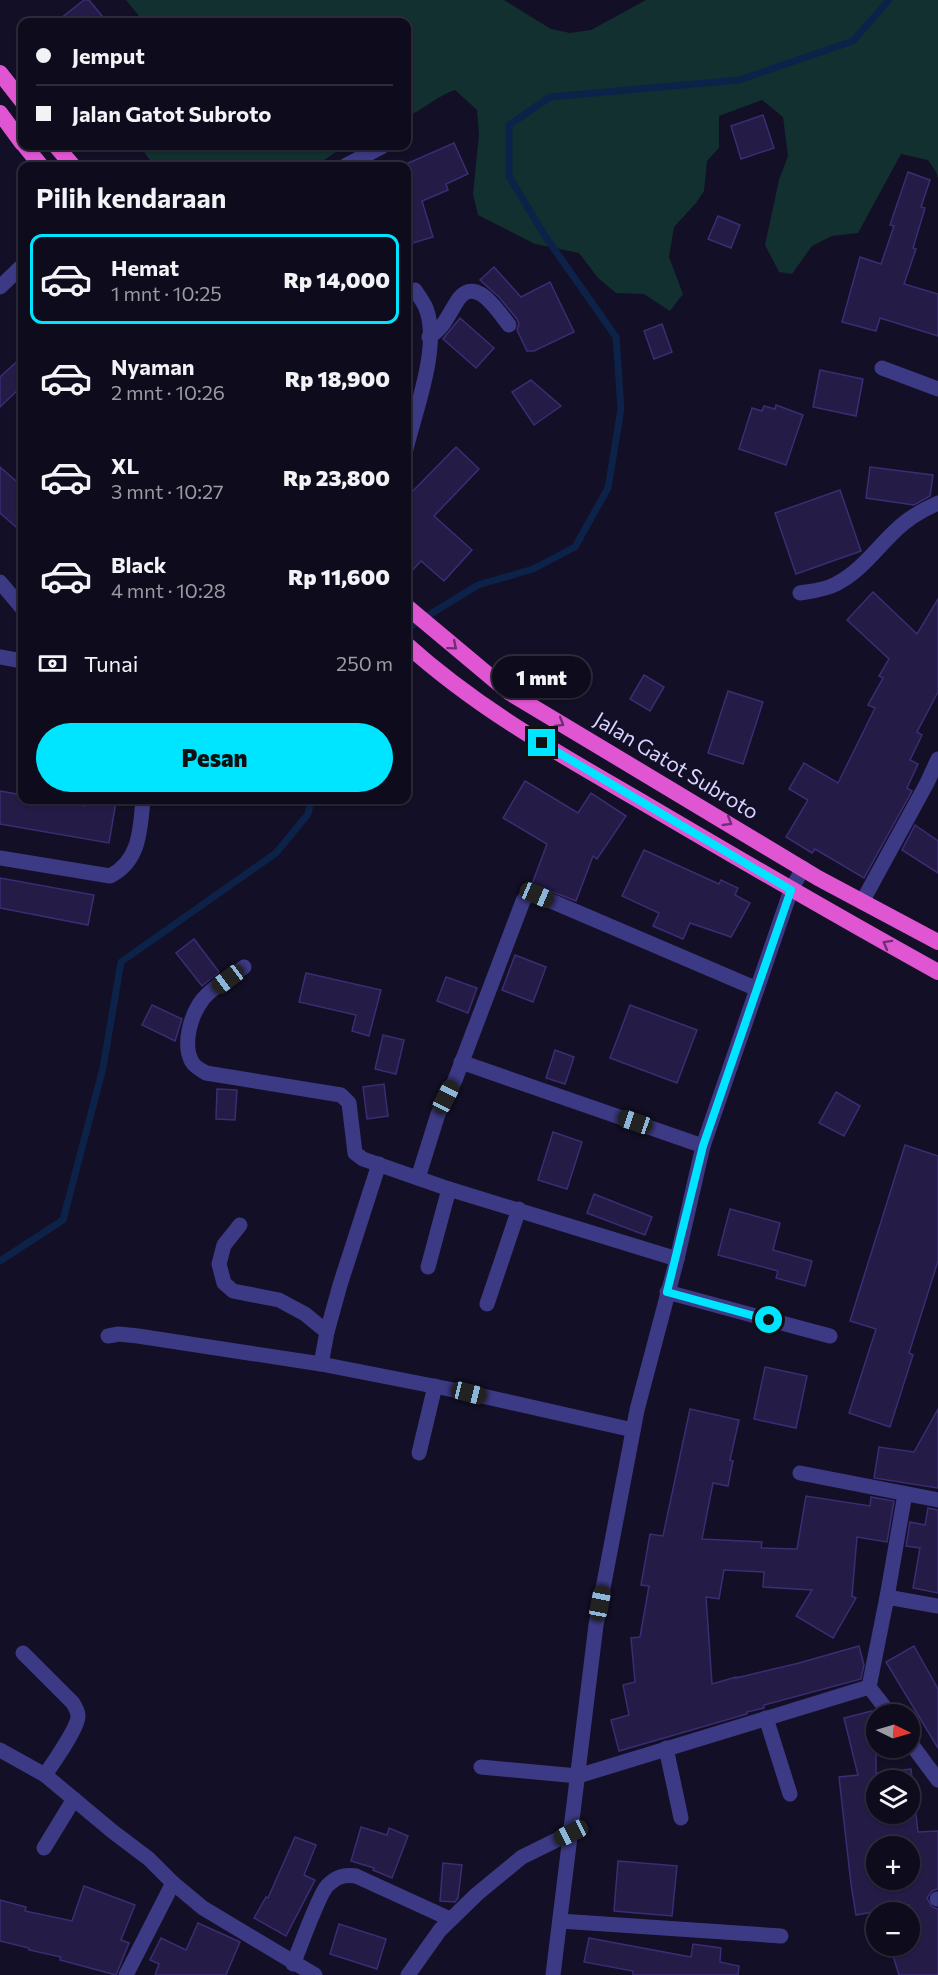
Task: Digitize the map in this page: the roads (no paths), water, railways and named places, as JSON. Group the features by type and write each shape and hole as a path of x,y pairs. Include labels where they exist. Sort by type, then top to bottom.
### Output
{"highway":[{"path":"0,72 18,96"},
{"path":"0,113 18,136"},
{"path":"29,150 38,162"},
{"path":"59,150 70,162"},
{"name":"Jalan Gatot Subroto","path":"411,610 510,693 803,868 938,942"},
{"path":"411,649 506,722 791,890 938,972"}],"street":[{"path":"353,162 375,150"},
{"path":"0,287 18,270"},
{"path":"411,429 428,362 429,337 429,323 425,307 415,290"},
{"path":"429,337 439,332 456,302 463,294 469,292 483,295 509,326"},
{"path":"882,368 938,389"},
{"path":"800,593 821,590 842,581 872,556 896,530 914,515 938,503"},
{"path":"0,582 18,603"},
{"path":"0,657 18,660"},
{"path":"862,902 938,759"},
{"path":"0,858 110,876 122,870 137,846 142,804"},
{"path":"553,1975 596,1625 633,1430 677,1260 703,1146 791,890 803,868"},
{"path":"418,1178 438,1114 455,1080 523,901 528,894 537,895 757,989"},
{"path":"244,967 202,1000 189,1031 188,1049 192,1063 206,1073 341,1095 349,1103 356,1153 363,1159 449,1189 677,1260"},
{"path":"461,1062 703,1146"},
{"path":"321,1364 327,1332 379,1164"},
{"path":"428,1267 449,1189"},
{"path":"487,1304 519,1209"},
{"path":"240,1225 224,1245 219,1264 224,1283 233,1291 279,1300 305,1314 327,1332"},
{"path":"667,1292 830,1336"},
{"path":"108,1336 118,1334 138,1336 321,1364 435,1386 633,1430"},
{"path":"419,1453 435,1386"},
{"path":"800,1473 938,1500"},
{"path":"882,1704 869,1687 905,1494"},
{"path":"887,1598 938,1606"},
{"path":"23,1653 73,1703 78,1711 79,1718 75,1727 45,1775"},
{"path":"481,1767 578,1776 869,1687"},
{"path":"766,1718 790,1794"},
{"path":"666,1748 681,1818"},
{"path":"0,1750 45,1775 149,1858 173,1883 203,1908 293,1964 315,1975"},
{"path":"920,1756 938,1780"},
{"path":"44,1848 74,1799"},
{"path":"408,1975 450,1919 522,1857 571,1833"},
{"path":"293,1964 325,1888 337,1877 346,1874 356,1876 450,1919"},
{"path":"126,1975 173,1883"},
{"path":"560,1921 781,1936"}],"waterway":[{"path":"411,626 478,585 533,569 575,547 608,488 621,409 616,337 545,236 509,176 509,125 550,97 739,80 853,41 889,0"},
{"path":"0,1261 63,1220 103,1068 121,962 276,853 308,814 310,804"}]}
